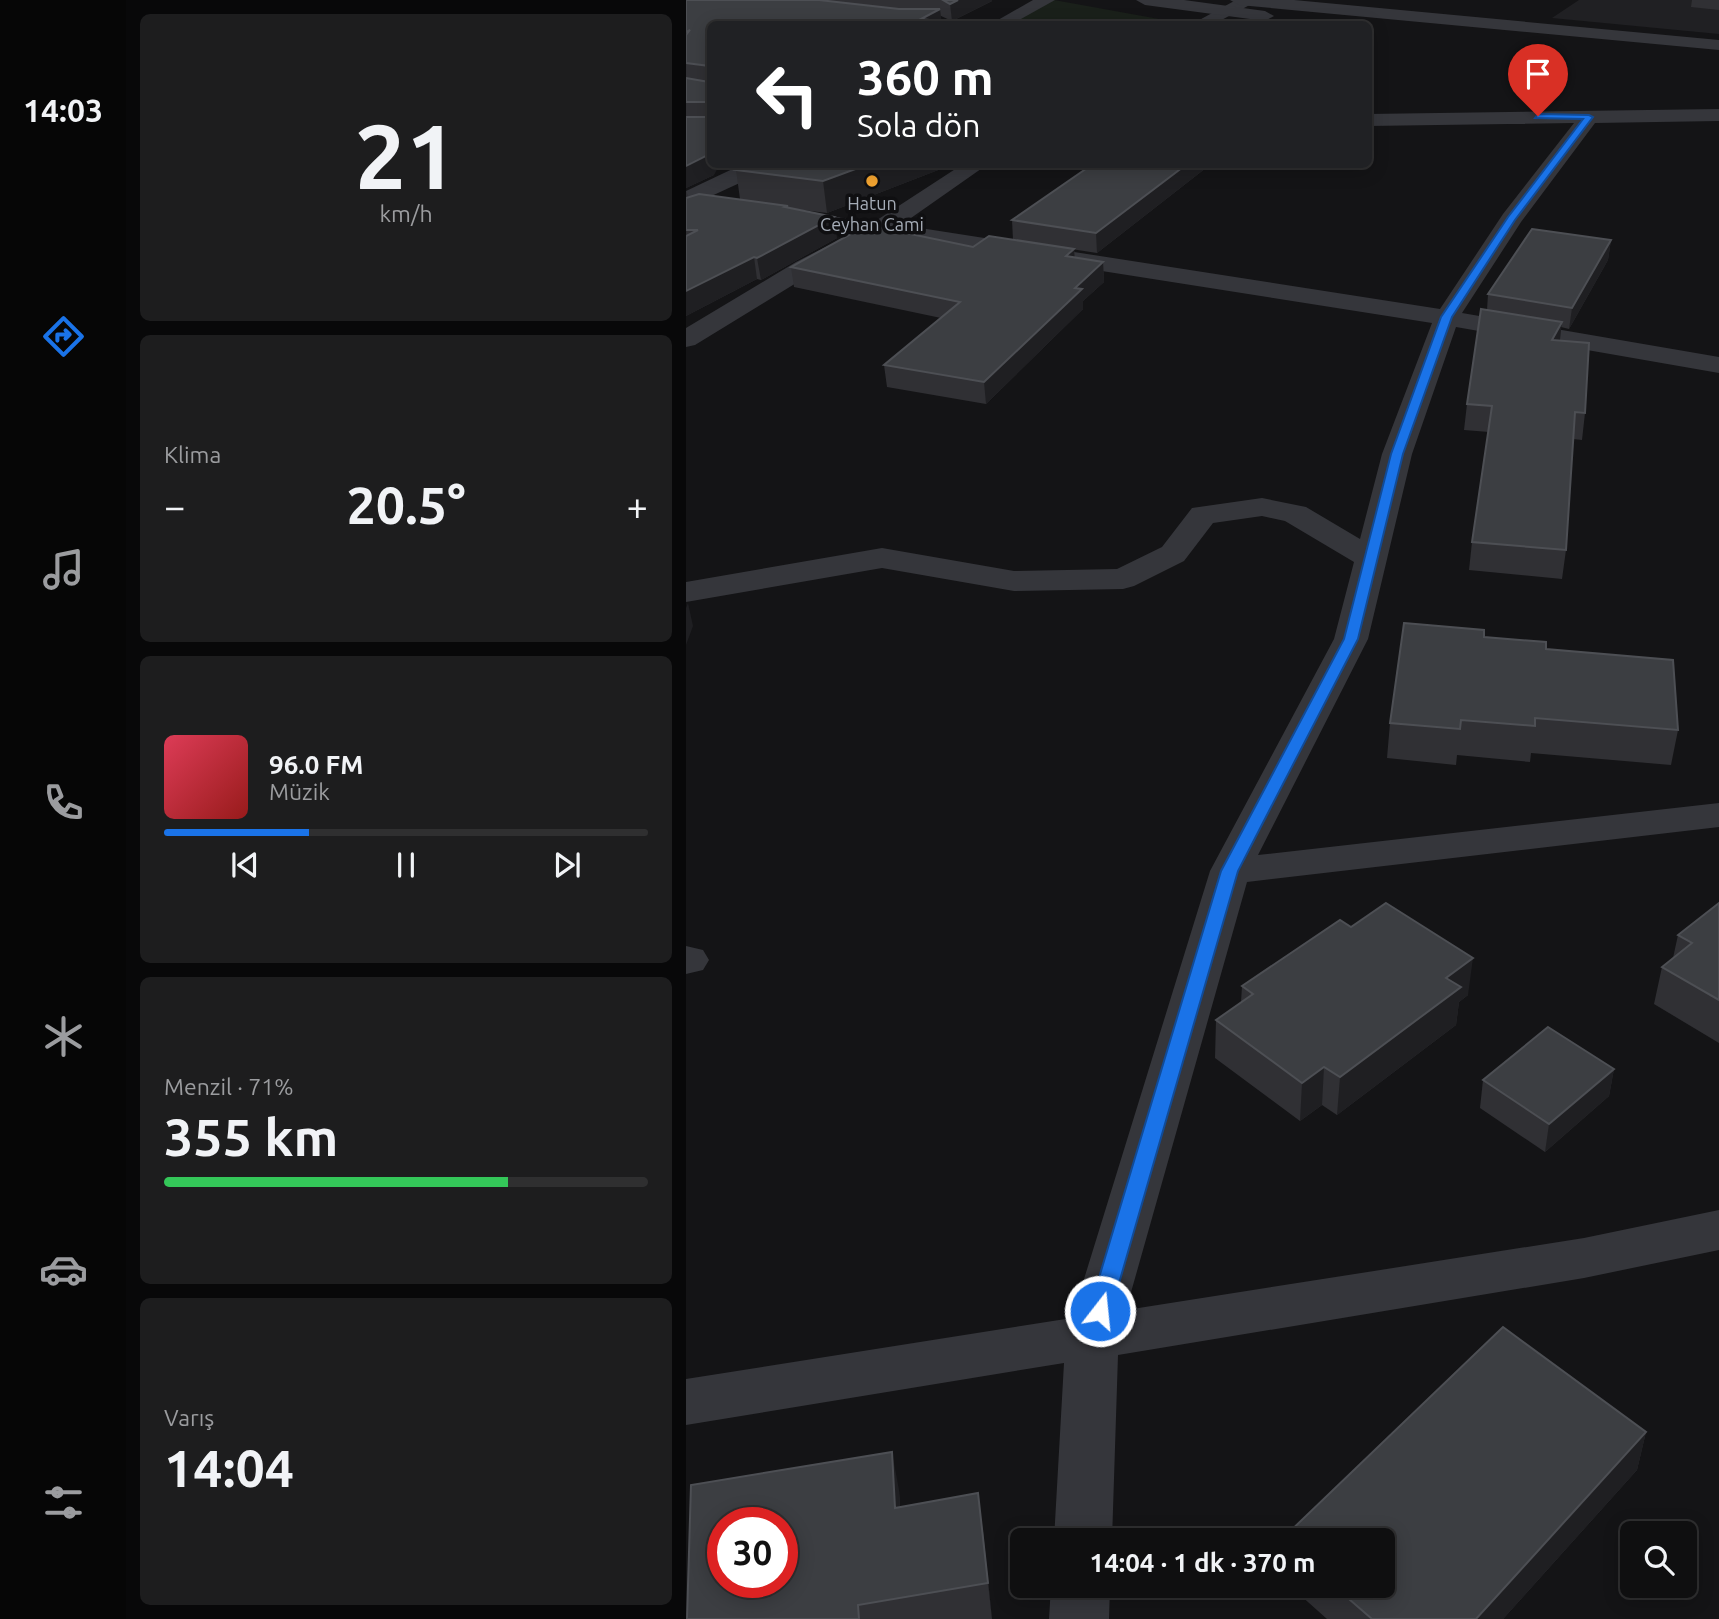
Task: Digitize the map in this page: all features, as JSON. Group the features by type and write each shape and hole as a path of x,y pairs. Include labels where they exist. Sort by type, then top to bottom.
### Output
{"street":[{"path":"1006,21 1046,0"},
{"path":"1145,0 1222,12 1319,21"},
{"path":"1206,21 1245,0 1719,45"},
{"path":"1372,26 1719,60"},
{"path":"1372,120 1719,115"},
{"path":"1084,1528 1092,1337 1230,871 1351,639 1397,454 1447,317 1511,219 1589,117"},
{"path":"686,201 754,168"},
{"path":"686,339 805,267 878,228 972,168"},
{"path":"686,201 878,228 1447,317 1719,365"},
{"path":"686,592 883,558 1014,581 1122,579 1173,554 1203,515 1262,507 1295,514 1371,558"},
{"path":"1230,871 1719,816"},
{"path":"686,1402 1584,1258 1719,1230"},
{"path":"1079,1619 1080,1598"}],"shaded area":[{"path":"1054,0 1170,21 1012,21"},
{"path":"1579,0 1719,0 1719,34 1552,18"}],"building":[{"path":"686,0 819,0 899,9 940,9 921,19 938,21 707,21 707,66 686,63 686,35 690,30 686,32"},
{"path":"686,78 707,82 707,102 686,102"},
{"path":"686,117 707,117 707,156 686,166"},
{"path":"741,168 858,168 823,181 736,170"},
{"path":"1087,168 1182,168 1096,233 1012,220"},
{"path":"699,194 788,206 785,207 834,217 757,258 754,257 686,291 686,236 698,230 686,230 686,198"},
{"path":"867,225 973,247 989,236 1074,249 1066,256 1103,262 1075,288 1082,289 984,382 884,365 960,302 791,267"},
{"path":"1532,229 1611,240 1572,308 1488,294"},
{"path":"1481,309 1562,322 1552,340 1589,343 1585,413 1575,412 1566,550 1472,542 1492,406 1467,404"},
{"path":"1404,623 1484,630 1484,637 1546,642 1546,649 1673,660 1678,730 1535,718 1535,726 1461,720 1460,729 1390,723"},
{"path":"1386,903 1473,958 1446,978 1461,987 1340,1077 1324,1067 1302,1083 1216,1020 1253,994 1242,986 1340,920 1351,927"},
{"path":"1719,903 1719,1000 1662,967 1692,943 1678,935"},
{"path":"1548,1027 1614,1069 1549,1124 1483,1080"},
{"path":"1503,1327 1646,1432 1476,1619 1372,1619 1348,1598 1395,1598 1395,1528 1293,1528"},
{"path":"892,1452 895,1508 978,1493 988,1583 858,1605 859,1619 687,1619 691,1485"}],"place":[{"name":"Hatun Ceyhan Cami","path":"872,181"}],"route":[{"path":"1100,1311 1230,871 1351,639 1397,454 1447,317 1511,219 1589,117 1538,116"}]}
